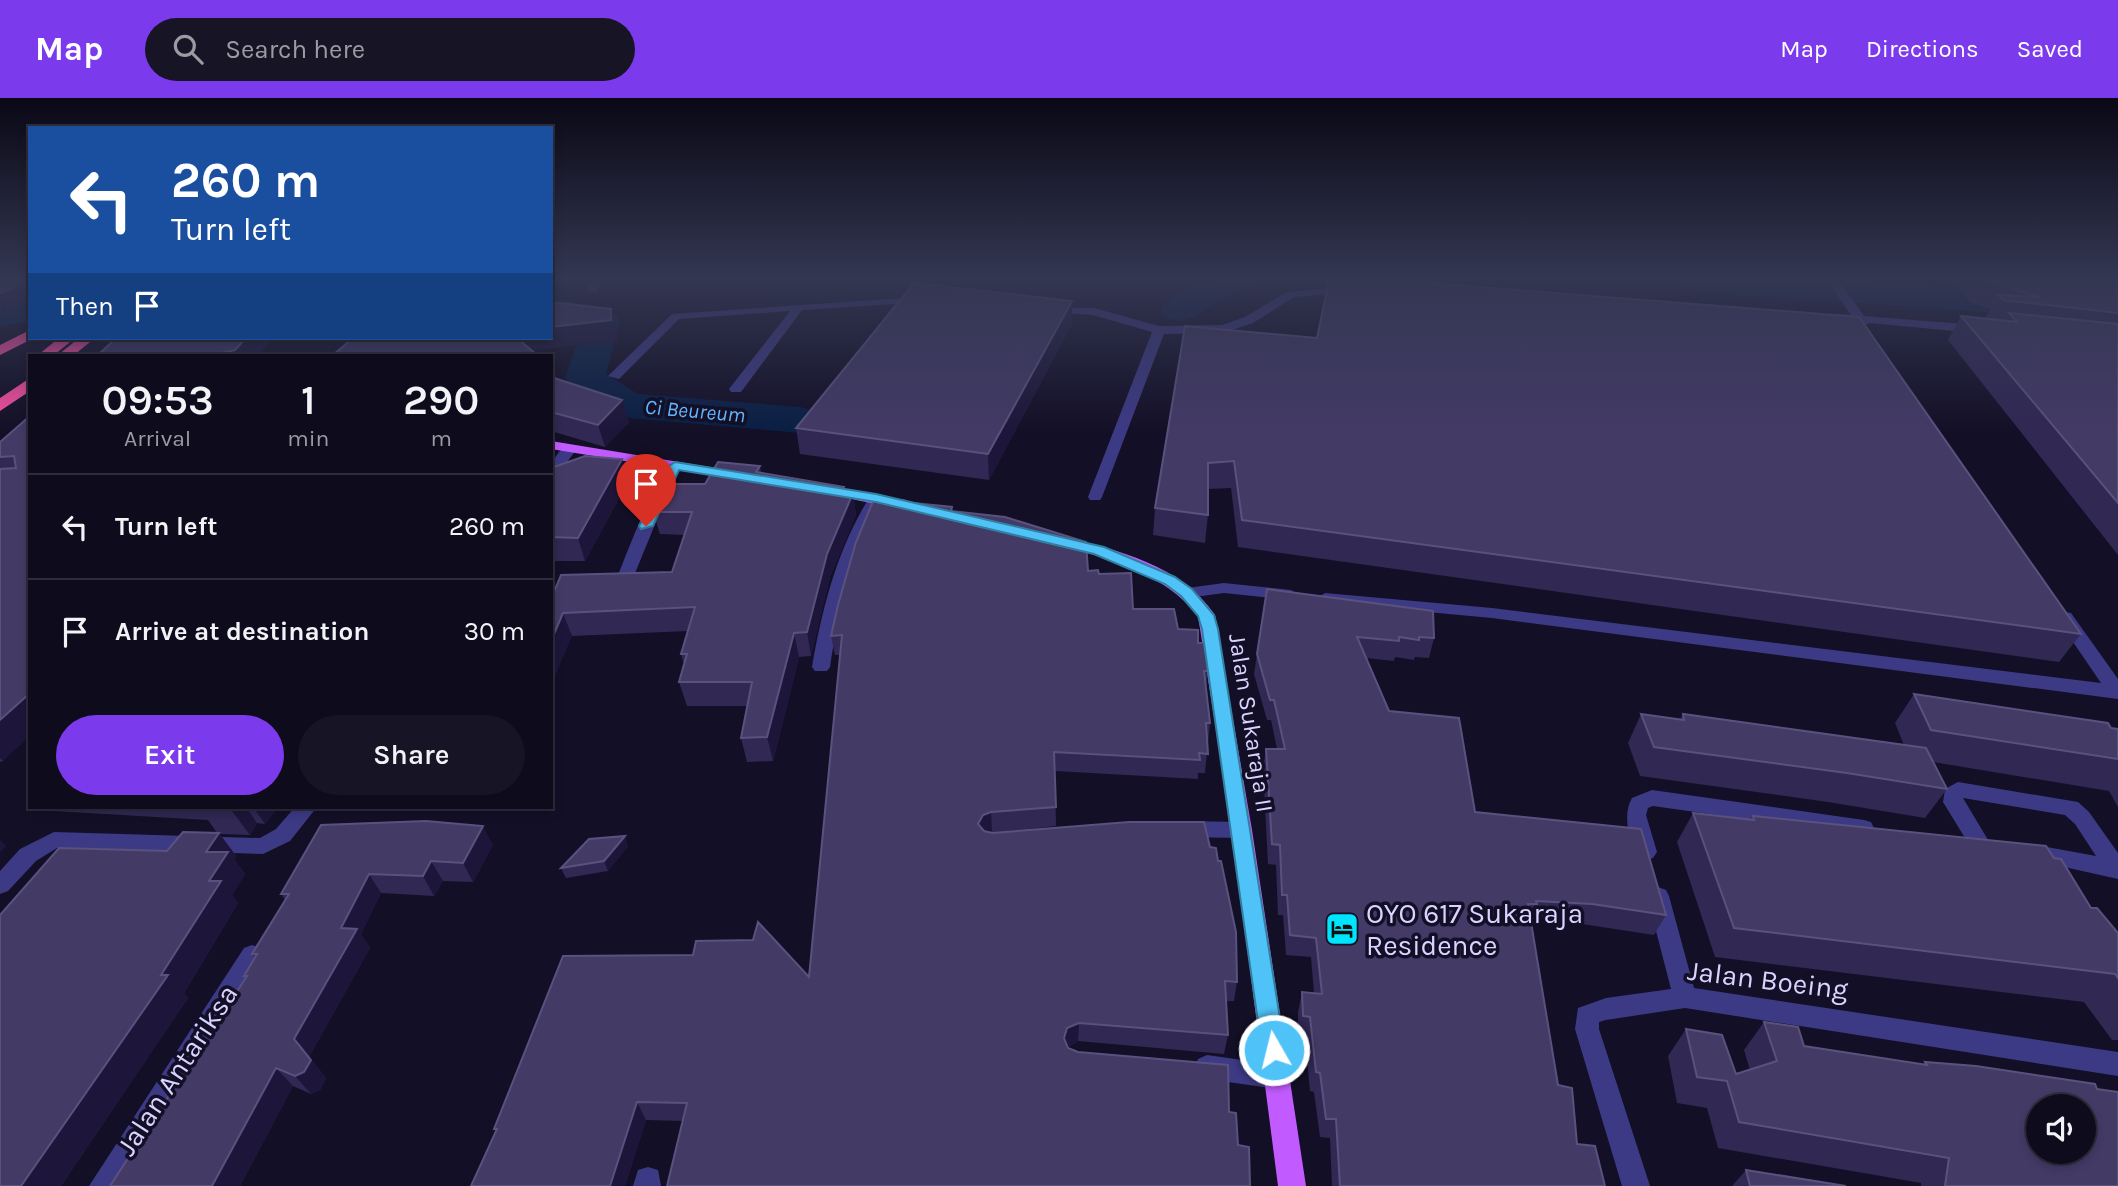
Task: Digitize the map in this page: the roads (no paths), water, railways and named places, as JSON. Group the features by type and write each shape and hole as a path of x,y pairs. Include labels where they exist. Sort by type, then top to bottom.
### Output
{"highway":[{"path":"0,351 28,335"},
{"path":"46,354 65,340"},
{"path":"66,354 85,340"},
{"path":"0,389 28,368"},
{"path":"0,406 28,385"}],"main road":[{"path":"553,446 756,479"},
{"path":"809,488 876,498 916,508"},
{"name":"Jalan Sukaraja II","path":"1047,538 1099,550 1170,581 1187,593 1206,615 1242,830 1292,1186"}],"street":[{"path":"614,376 661,331"},
{"path":"736,389 781,331"},
{"path":"1095,497 1159,331"},
{"path":"1868,331 1875,341"},
{"path":"553,471 569,450"},
{"path":"623,583 657,500 675,466"},
{"path":"821,667 846,559 876,498"},
{"path":"1187,593 1224,588 1492,613 2117,691"},
{"path":"2053,600 2117,691"},
{"path":"1980,845 1953,802 1952,794 1958,790 2071,808 2082,818 2117,869"},
{"path":"1685,997 1636,815 1639,803 1652,798 1885,831"},
{"path":"0,885 28,855 54,840 263,846 283,835 305,809"},
{"path":"1168,830 1242,830"},
{"path":"1953,841 2117,869"},
{"name":"Jalan Antariksa","path":"103,1186 252,955"},
{"name":"Jalan Boeing","path":"1636,1186 1587,1029 1587,1016 1606,1009 1685,997 2118,1064"},
{"path":"1182,1065 1278,1077"}],"waterway":[{"name":"Ci Beureum","path":"599,331 585,378 628,406 800,420"}],"place":[{"name":"OYO 617 Sukaraja Residence","path":"1342,929"}]}
